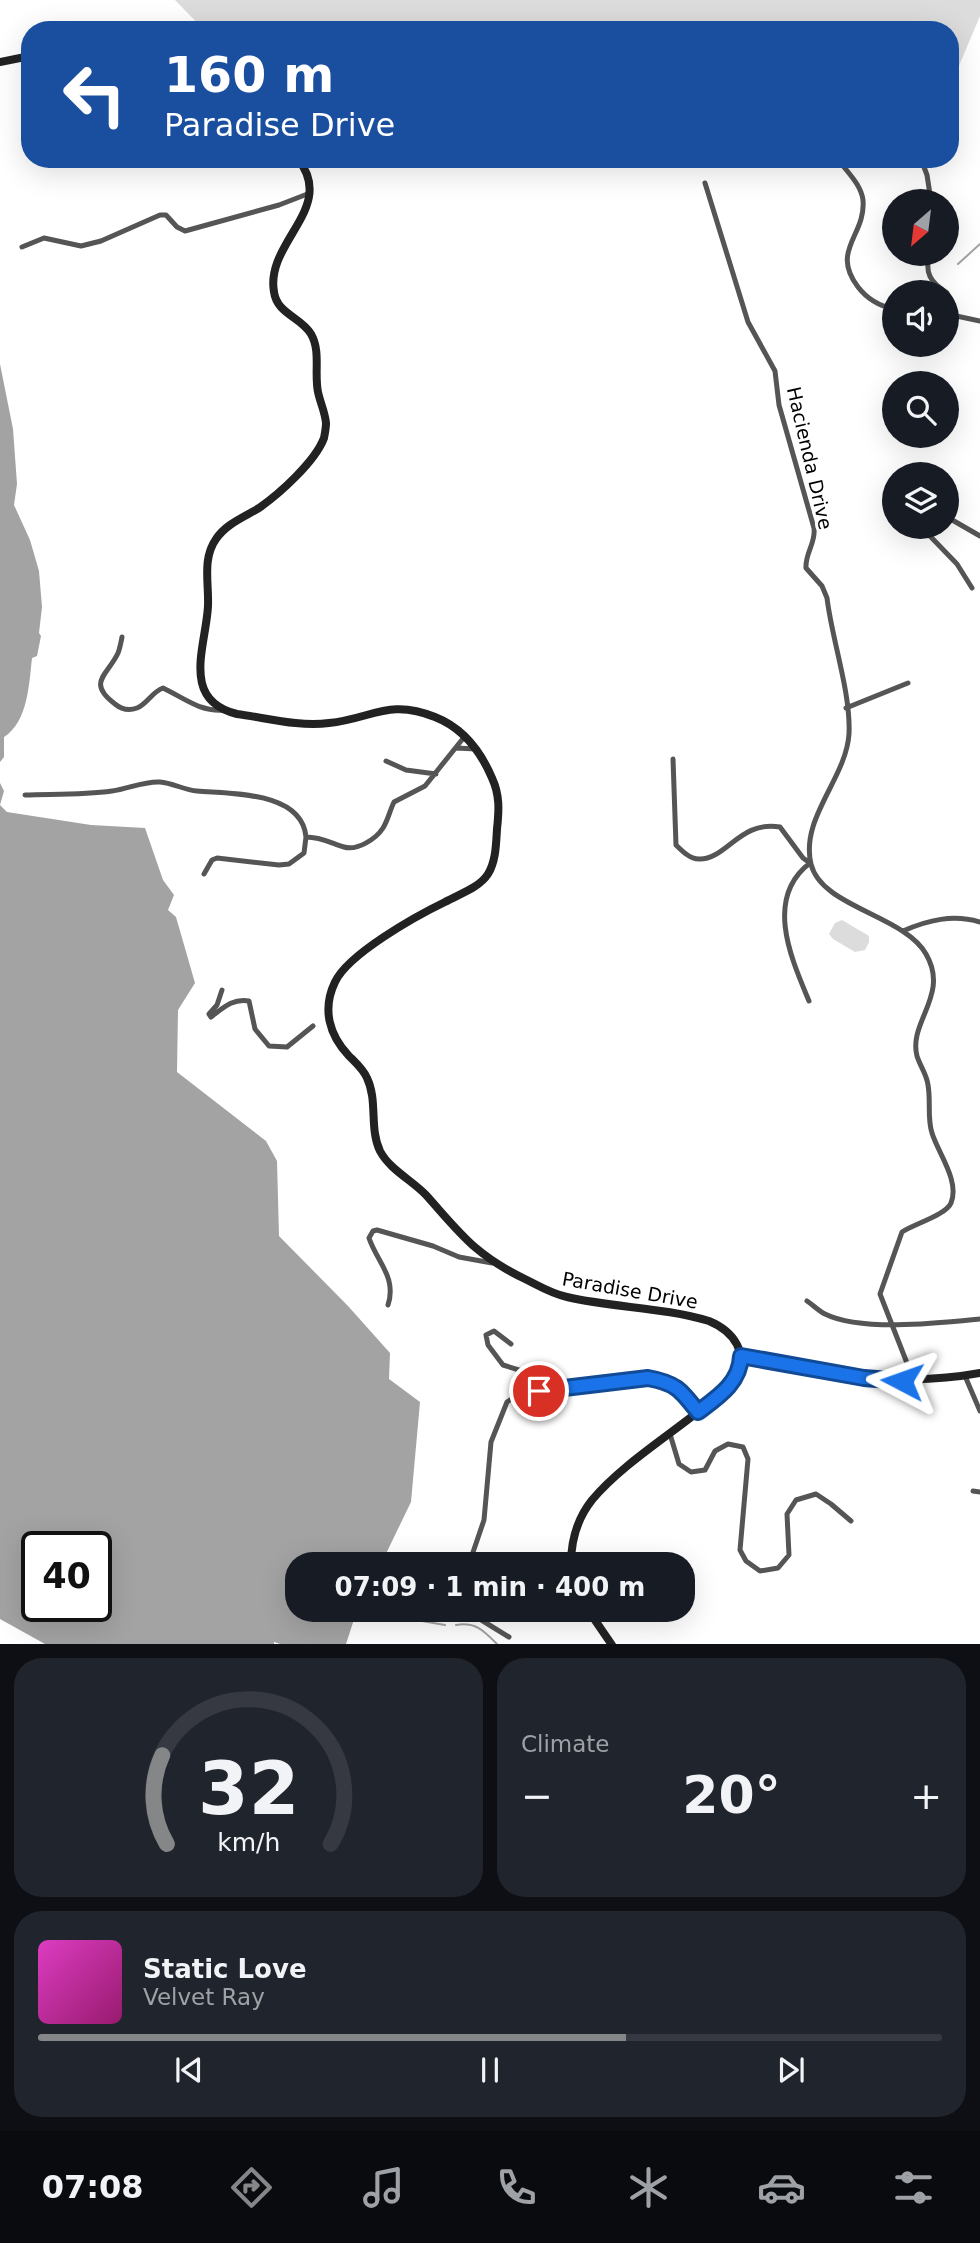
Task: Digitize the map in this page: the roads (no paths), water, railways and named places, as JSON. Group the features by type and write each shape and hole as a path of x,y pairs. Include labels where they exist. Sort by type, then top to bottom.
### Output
{"street":[{"path":"0,62 21,58"},
{"path":"225,710 216,705 207,694 200,669 200,653 208,610 207,566 211,549 225,529 265,503 286,485 317,450 326,428 317,384 314,342 305,326 277,303 273,289 276,264 306,209 310,193 304,168"},
{"path":"845,168 860,188 863,201 860,221 847,249 847,268 864,295 882,305"},
{"path":"924,168 929,189"},
{"name":"Hacienda Drive","path":"705,183 748,322 775,371 779,405 814,528 815,537 806,557 806,568 822,586 827,598 846,708 849,734 843,765 815,820 810,842 810,863"},
{"path":"22,247 44,238 81,246 101,241 160,215 166,215 185,231 279,205 310,193"},
{"path":"959,315 980,321"},
{"path":"959,524 980,536"},
{"path":"933,539 957,564 972,587"},
{"path":"122,637 117,656 100,681 103,690 114,704 124,709 136,708 155,691 163,688 198,707 214,711 225,710"},
{"path":"846,708 908,683"},
{"name":"Paradise Drive","path":"225,710 318,724 381,710 407,709 438,718 465,736 476,749 499,797 495,853 487,875 472,888 401,925 347,965 333,985 328,1012 334,1037 368,1080 376,1136 384,1157 419,1188 469,1244 492,1263 556,1294 709,1321 732,1336 739,1346 741,1356"},
{"path":"306,837 324,839 346,848 355,848 374,838 383,829 394,802 425,786 465,736"},
{"path":"456,748 476,749"},
{"path":"673,759 676,845 686,855 699,859 712,855 750,830 767,825 780,827 832,892 903,931 918,943 933,972 933,993 916,1046 928,1083 932,1133 952,1181 953,1192 946,1211 902,1232 880,1294 914,1381"},
{"path":"386,761 406,771 436,774"},
{"path":"25,795 111,791 159,782 193,790 249,793 279,804 299,817 305,825 304,853 289,864 217,858 212,860 204,874"},
{"path":"809,1001 786,939 783,922 794,881 800,870 810,863"},
{"path":"903,931 925,922 947,919 980,922"},
{"path":"222,990 209,1017 239,999 249,1001 256,1029 269,1046 287,1047 313,1026"},
{"path":"388,1305 392,1292 383,1263 369,1238 373,1231 433,1246 458,1257 492,1263"},
{"path":"807,1301 827,1315 864,1323 892,1325 980,1319"},
{"path":"511,1344 494,1331 486,1335 488,1345 503,1365 577,1388"},
{"path":"573,1552 576,1529 589,1505 614,1479 733,1382 741,1356 864,1378 914,1381 980,1373"},
{"path":"965,1376 980,1412"},
{"path":"473,1552 484,1520 491,1442 507,1402 520,1393 648,1378 678,1387 698,1412"},
{"path":"670,1434 679,1464 691,1472 705,1470 715,1451 728,1444 743,1447 748,1459 740,1550 746,1562 760,1571 778,1568 789,1555 787,1514 796,1500 816,1494 851,1521"},
{"path":"484,1622 509,1637"},
{"path":"596,1622 612,1644"}],"waterway":[{"path":"959,263 980,244"},
{"path":"428,1622 445,1625"},
{"path":"456,1625 475,1626 497,1644"}]}
